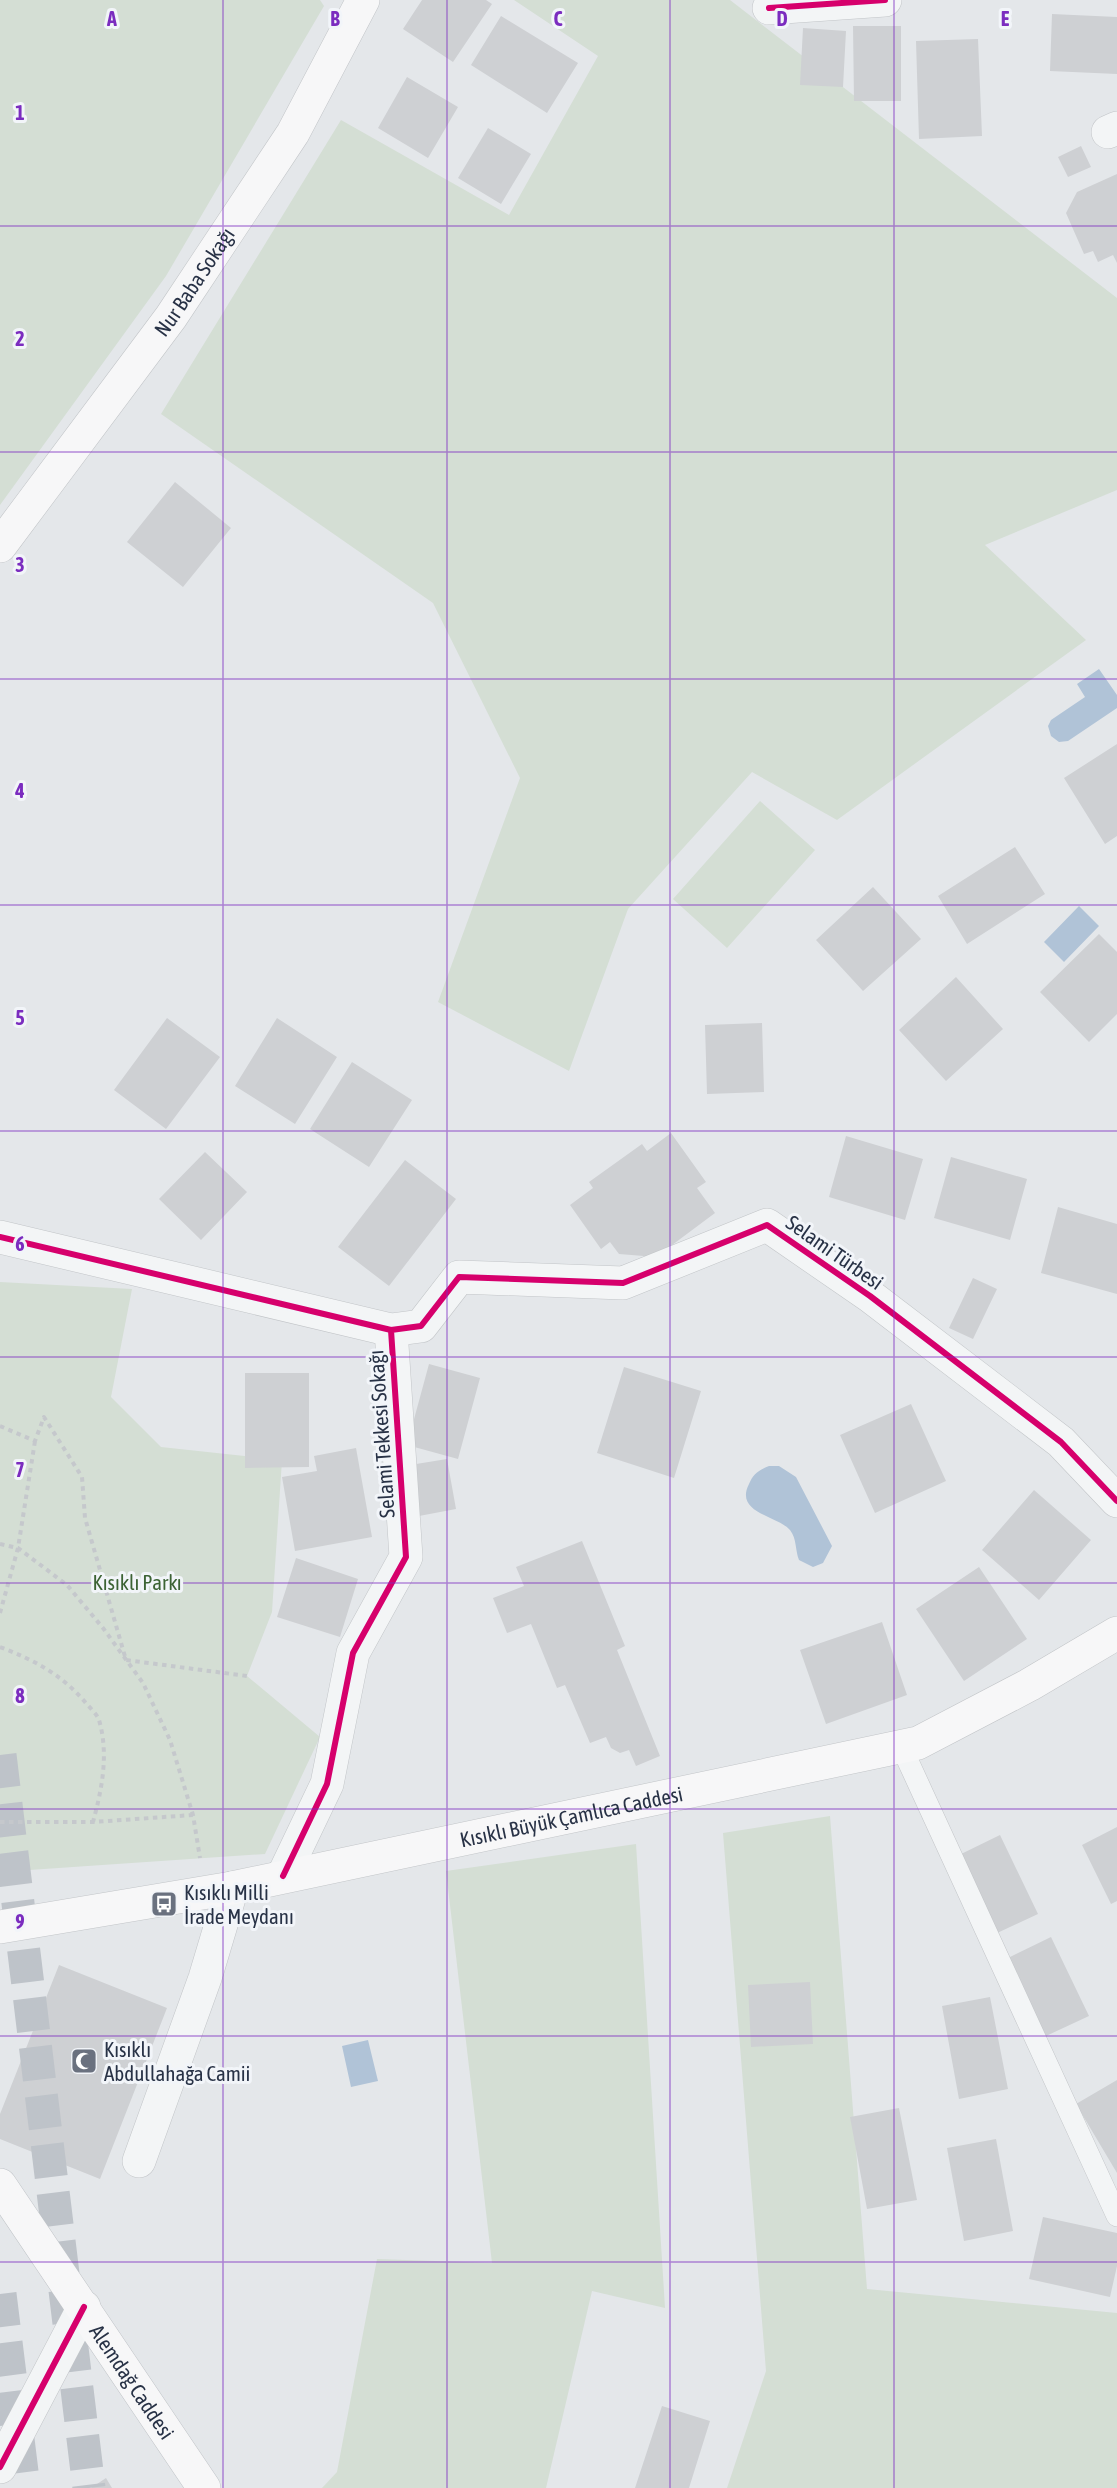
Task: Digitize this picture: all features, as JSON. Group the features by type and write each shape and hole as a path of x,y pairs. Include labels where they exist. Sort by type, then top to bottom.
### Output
{"main road":[{"name":"Nur Baba Sokağı","path":"0,546 171,317 210,259 293,133 363,0"},
{"name":"Kısıklı Büyük Çamlıca Caddesi","path":"0,1927 218,1890 918,1743 1019,1690 1117,1633"},
{"name":"Alemdağ Caddesi","path":"0,2185 204,2488"}],"street":[{"path":"769,8 885,0"},
{"name":"Selami Türbesi","path":"391,1330 421,1326 459,1276 623,1283 766,1225 870,1296 1061,1442 1117,1502"},
{"name":"Selami Tekkesi Sokağı","path":"0,1238 391,1330 406,1557 353,1653 327,1784 283,1876"},
{"path":"139,2161 205,1978 218,1890"},
{"path":"0,2467 84,2307"}],"lane":[{"path":"901,1746 1117,2216"}],"path":[{"path":"0,1613 18,1548 35,1442 44,1417 82,1477 85,1518 126,1660"},
{"path":"0,1426 35,1442"},
{"path":"0,1544 18,1548 67,1584 142,1683 170,1740 218,1890"},
{"path":"0,1647 53,1671 75,1690 98,1718 104,1752 102,1790 93,1821"},
{"path":"126,1660 247,1676"},
{"path":"0,1822 93,1821 193,1815"}],"green space":[{"path":"0,0 320,0 324,6 166,276 0,505"},
{"path":"514,0 730,0 1117,298 1117,490 985,545 1086,640 837,820 752,772 628,909 569,1071 438,1002 520,778 433,603 161,414 341,120 509,215 598,56"},
{"path":"760,801 815,850 727,948 673,899"},
{"name":"Kısıklı Parkı","path":"0,1282 132,1289 111,1397 161,1447 282,1460 272,1612 247,1676 320,1737 265,1854 0,1872"},
{"path":"830,1816 867,2289 1117,2313 1117,2488 727,2488 766,2371 723,1833"},
{"path":"636,1844 665,2308 592,2291 546,2488 322,2488 337,2472 377,2259 492,2263 446,1871"}],"water":[{"path":"1099,669 1117,695 1117,708 1068,741 1059,742 1051,736 1048,726 1051,720 1085,697 1077,684"},
{"path":"1079,906 1099,926 1064,962 1044,942"},
{"path":"769,1466 779,1466 796,1477 832,1546 823,1563 813,1567 799,1560 794,1537 790,1530 759,1513 747,1501 746,1494 752,1478"},
{"path":"368,2040 378,2081 351,2087 342,2046"}],"building":[{"path":"422,0 486,0 492,4 453,62 403,29"},
{"path":"1052,14 1117,17 1117,74 1050,71"},
{"path":"501,16 578,63 547,113 471,65"},
{"path":"853,26 901,26 901,101 854,101"},
{"path":"803,28 846,31 843,87 800,85"},
{"path":"978,39 982,136 919,139 916,41"},
{"path":"407,77 458,107 428,158 378,128"},
{"path":"488,128 531,154 501,204 458,178"},
{"path":"1081,146 1091,167 1068,177 1058,157"},
{"path":"1117,174 1117,263 1113,255 1098,262 1093,251 1084,254 1066,213 1077,192"},
{"path":"175,482 231,528 183,587 127,542"},
{"path":"1117,744 1117,836 1105,844 1064,778"},
{"path":"1015,847 1045,894 967,944 938,896"},
{"path":"873,887 921,939 863,991 816,940"},
{"path":"1099,934 1117,952 1117,1014 1089,1042 1040,992"},
{"path":"956,977 1003,1029 946,1081 899,1030"},
{"path":"167,1018 220,1057 166,1129 114,1090"},
{"path":"277,1018 337,1057 295,1124 235,1086"},
{"path":"762,1023 764,1092 707,1094 705,1025"},
{"path":"352,1062 412,1100 369,1167 310,1129"},
{"path":"671,1133 706,1182 697,1188 715,1213 656,1257 619,1254 610,1242 601,1249 570,1205 593,1188 589,1182 642,1144 647,1151"},
{"path":"846,1136 923,1159 905,1220 829,1197"},
{"path":"205,1152 247,1192 201,1240 159,1199"},
{"path":"951,1157 1027,1179 1010,1240 934,1218"},
{"path":"405,1160 456,1199 389,1286 338,1247"},
{"path":"1058,1207 1117,1224 1117,1294 1041,1273"},
{"path":"973,1278 997,1289 973,1339 949,1328"},
{"path":"429,1364 480,1378 458,1459 407,1445"},
{"path":"624,1367 701,1391 674,1478 597,1453"},
{"path":"245,1373 309,1373 309,1467 245,1468"},
{"path":"911,1404 946,1481 875,1513 840,1435"},
{"path":"356,1448 372,1537 295,1551 282,1477 317,1471 314,1456"},
{"path":"447,1459 456,1509 419,1516 410,1465"},
{"path":"1034,1490 1091,1540 1039,1600 982,1550"},
{"path":"582,1541 625,1646 617,1650 660,1756 636,1766 629,1750 620,1753 611,1748 606,1737 590,1743 565,1685 557,1688 531,1624 507,1633 493,1598 524,1586 516,1567"},
{"path":"296,1558 358,1579 340,1637 277,1617"},
{"path":"979,1567 1027,1639 964,1681 916,1609"},
{"path":"882,1622 907,1695 826,1724 800,1650"},
{"path":"1117,1827 1117,1901 1111,1904 1082,1845"},
{"path":"1000,1835 1038,1914 995,1934 957,1856"},
{"path":"1051,1937 1089,2016 1046,2036 1008,1958"},
{"name":"Kısıklı Abdullahağa Camii","path":"59,1965 167,2008 100,2179 0,2139 0,2114"},
{"path":"810,1982 813,2044 751,2047 748,1985"},
{"path":"990,1997 1008,2089 959,2099 942,2006"},
{"path":"1117,2080 1117,2173 1076,2104"},
{"path":"899,2108 917,2200 867,2209 850,2117"},
{"path":"996,2139 1013,2231 964,2241 947,2148"},
{"path":"1043,2217 1117,2233 1117,2266 1110,2297 1029,2279"},
{"path":"662,2406 710,2421 689,2488 635,2488"},
{"path":"106,2478 112,2488 91,2488"}],"tunnel":[{"path":"0,1755 89,2488"},
{"path":"0,2294 24,2488"}],"cycle path":[{"path":"769,8 885,0"},
{"path":"391,1330 421,1326 459,1277 623,1283 767,1225 870,1296 1061,1442 1117,1501"},
{"path":"0,1237 391,1330 406,1557 353,1653 327,1784 283,1876"},
{"path":"0,2467 84,2307"}],"place":[{"name":"Kısıklı Milli İrade Meydanı","path":"164,1904"},
{"name":"Kısıklı Abdullahağa Camii","path":"84,2061"}]}
